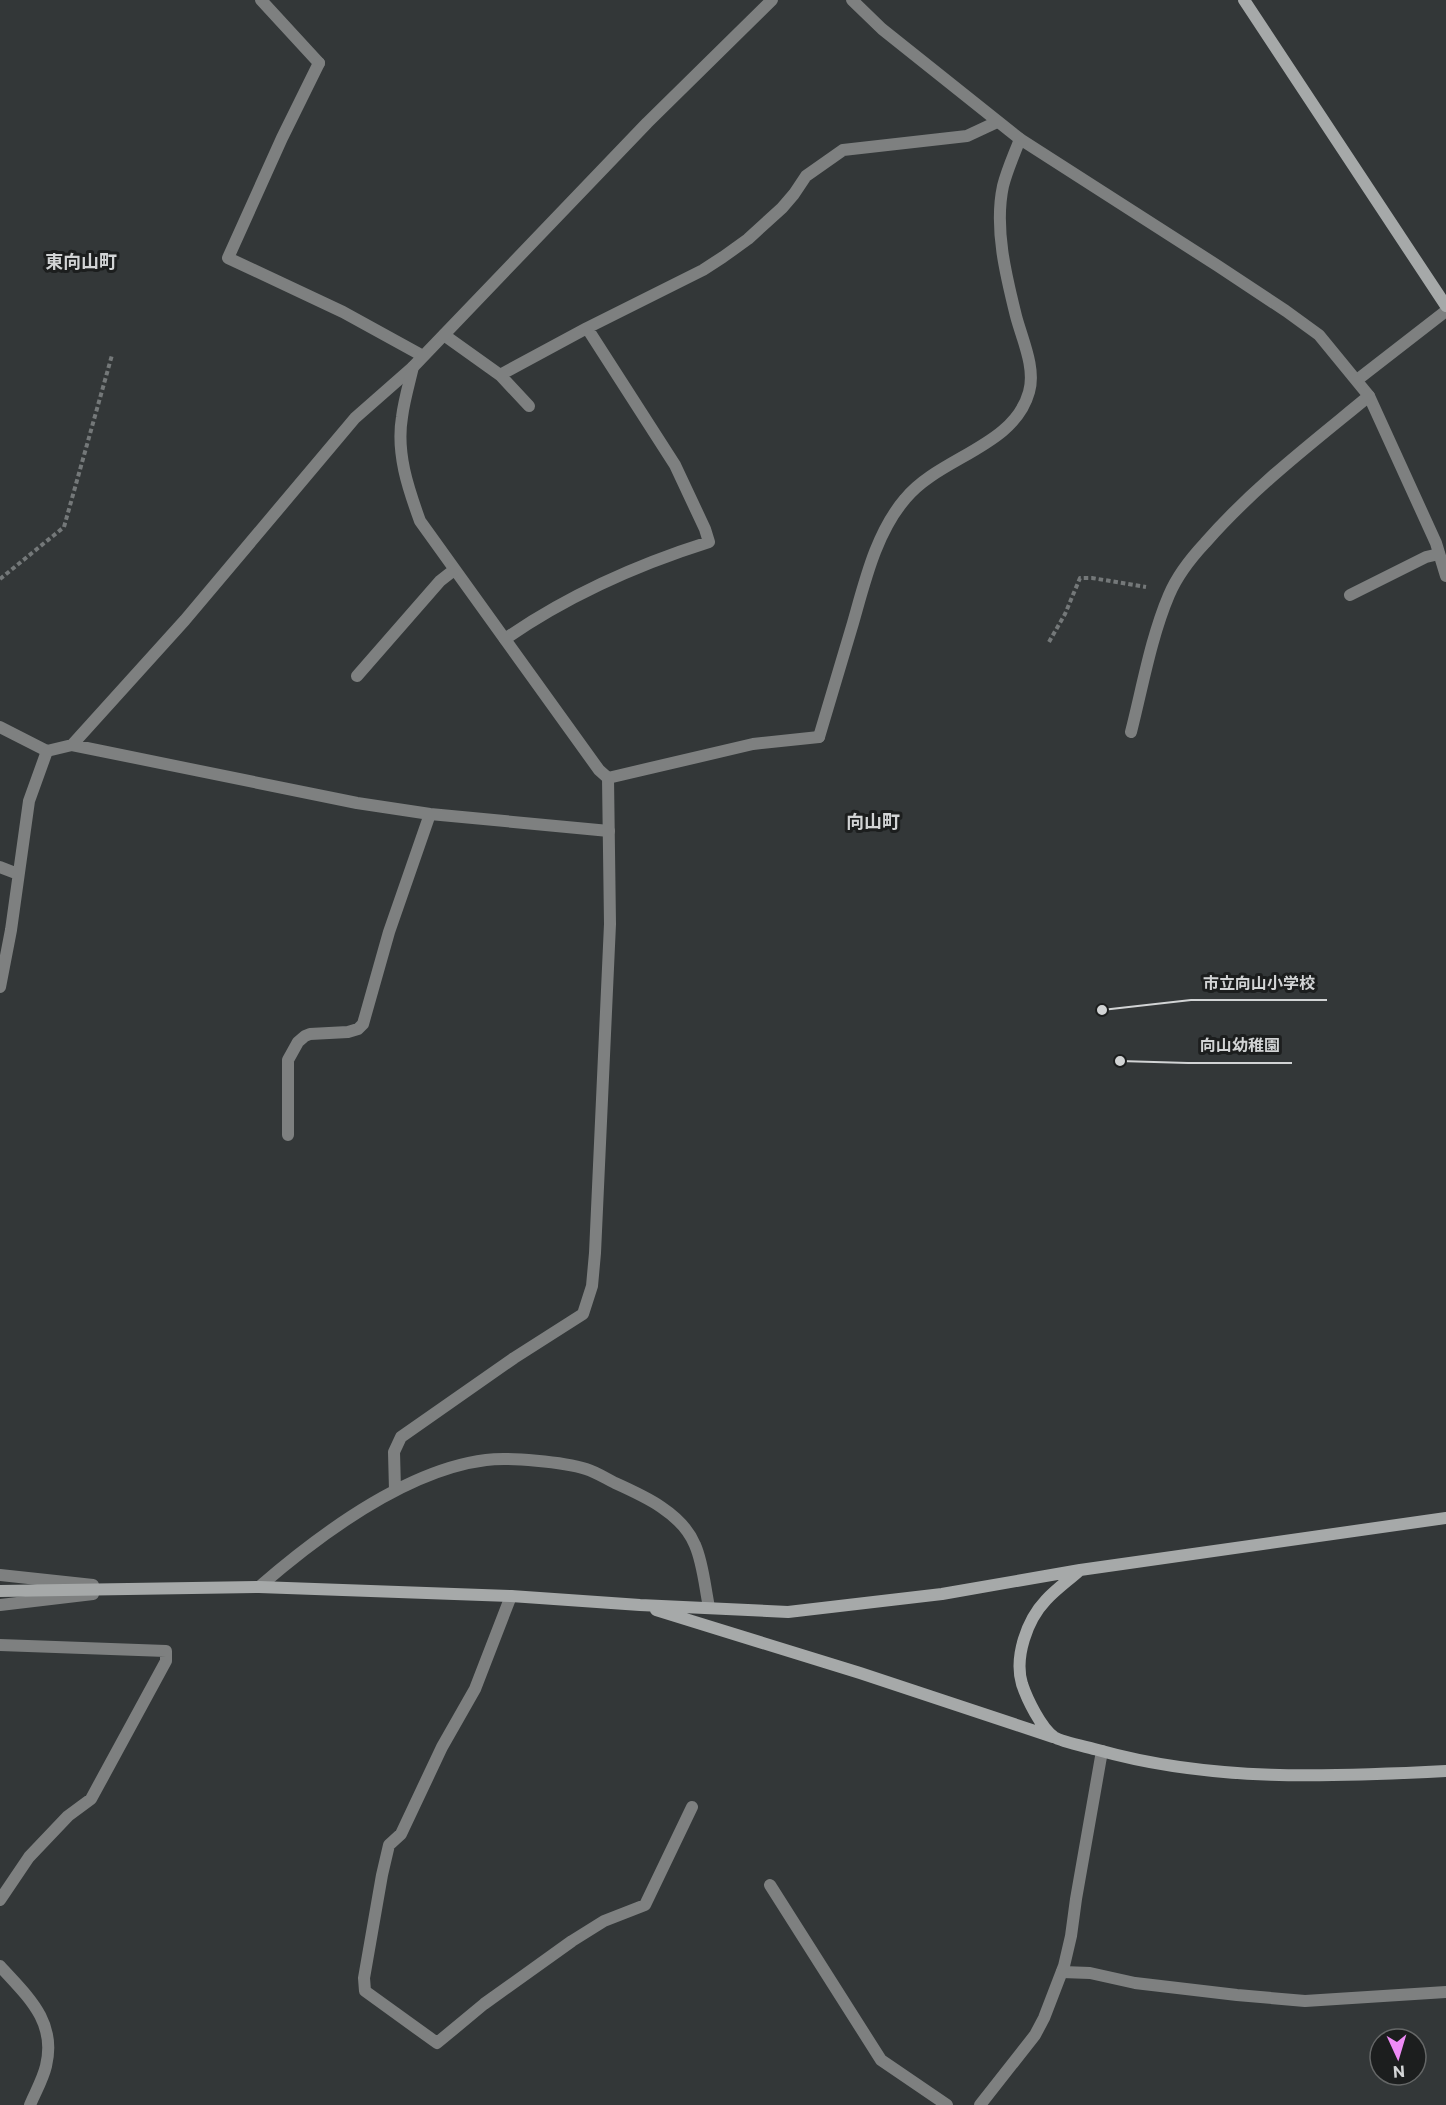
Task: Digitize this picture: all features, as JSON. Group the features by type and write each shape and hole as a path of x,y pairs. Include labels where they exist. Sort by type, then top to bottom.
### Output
{"street":[{"path":"261,0 319,63 282,138 228,258 343,312 423,356"},
{"path":"72,745 185,620 355,418 413,368 647,123 772,0"},
{"path":"852,0 882,29 1020,139 1286,311 1318,335 1369,396 1436,543 1446,576"},
{"path":"1244,0 1446,306"},
{"path":"500,375 703,270 723,257 748,239 782,208 795,194 806,176 843,150 967,135 997,122"},
{"path":"608,778 753,744 819,737 867,575 894,514 905,498 923,481 1011,425 1024,405 1030,390 1030,370 1007,271 1001,229 1003,186 1020,139"},
{"path":"1356,380 1446,311"},
{"path":"505,639 575,596 612,579 709,542 675,465 587,328"},
{"path":"444,335 500,375 529,406"},
{"path":"395,1490 394,1452 401,1437 514,1358 583,1314 592,1286 595,1252 609,924 608,778 599,770 420,521 406,481 401,456 401,420 413,368"},
{"path":"1131,732 1157,632 1171,591 1192,557 1230,515 1273,475 1369,396"},
{"path":"1350,594 1426,557 1438,554"},
{"path":"357,676 440,581 454,570"},
{"path":"0,727 47,751 72,745 357,803 430,814 609,831"},
{"path":"0,987 11,930 29,801 47,751"},
{"path":"288,1135 288,1060 298,1042 305,1036 348,1032 358,1029 363,1024 389,932 430,814"},
{"path":"0,867 18,874"},
{"path":"259,1587 294,1556 395,1490 442,1471 487,1460 534,1461 586,1469 631,1490 675,1516 695,1544 709,1607"},
{"path":"0,1591 259,1587 511,1596 788,1612 942,1594 1080,1570 1446,1518"},
{"path":"1054,1737 1028,1702 1019,1676 1020,1650 1027,1631 1045,1601 1080,1570"},
{"path":"0,1575 130,1590"},
{"path":"0,1605 130,1590"},
{"path":"511,1596 475,1689 442,1747 401,1834 390,1845 382,1875 364,1978 365,1991 437,2043 484,2004 572,1941 604,1921 645,1905 692,1807"},
{"path":"640,1605 860,1673 1054,1737 1141,1761 1188,1769 1247,1774 1311,1776 1446,1772"},
{"path":"0,1645 166,1652 166,1661 91,1799 68,1816 29,1857 0,1900"},
{"path":"980,2105 1035,2035 1062,1972 1071,1936 1102,1751"},
{"path":"770,1885 881,2060 947,2105"},
{"path":"0,1966 38,2009 49,2036 46,2066 30,2105"},
{"path":"1062,1972 1090,1973 1135,1983 1305,2001 1446,1992"}],"path":[{"path":"0,579 64,528 112,355"},
{"path":"1049,642 1065,615 1080,578 1171,591"}],"place":[{"name":"市立向山小学校","path":"1102,1010"},
{"name":"向山幼稚園","path":"1120,1061"}],"district":[{"name":"東向山町","path":"81,261"},
{"name":"向山町","path":"873,821"}]}
